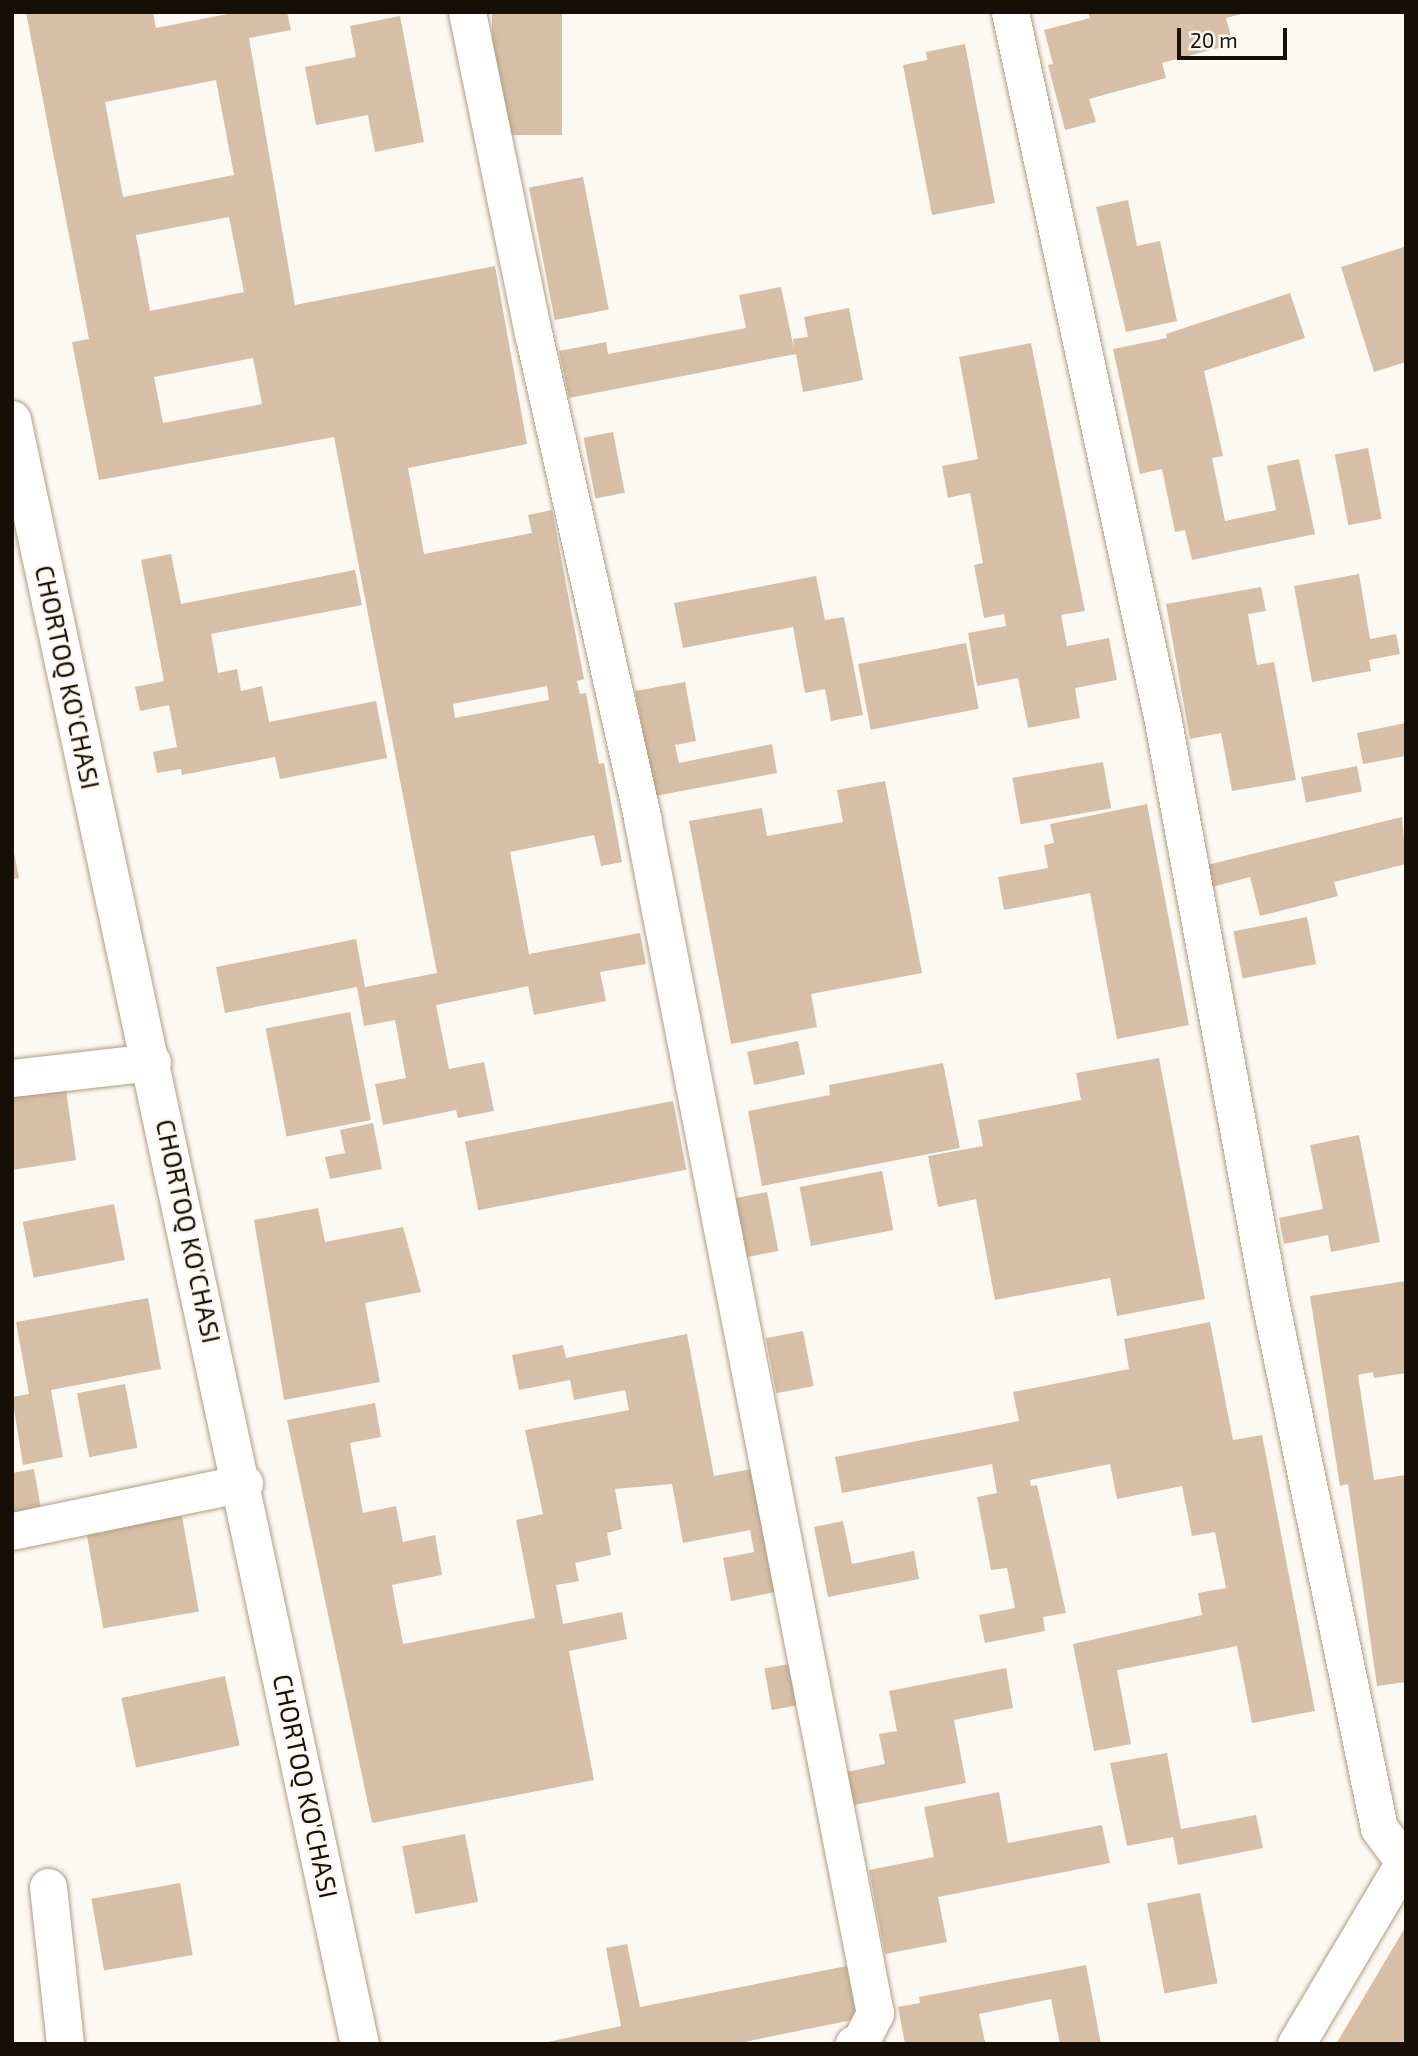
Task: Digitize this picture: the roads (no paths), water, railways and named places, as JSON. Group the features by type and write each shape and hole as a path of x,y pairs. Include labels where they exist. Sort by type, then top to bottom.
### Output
{"street":[{"path":"467,12 534,337 642,818 875,2013 860,2041 854,2044"},
{"path":"1010,12 1162,716 1269,1296 1379,1828 1405,1861 1296,2044"},
{"name":"CHORTOQ KO'CHASI","path":"12,420 244,1483 360,2044"},
{"path":"12,1078 152,1062"},
{"path":"12,1531 244,1483"},
{"path":"48,1886 65,2044"}]}
